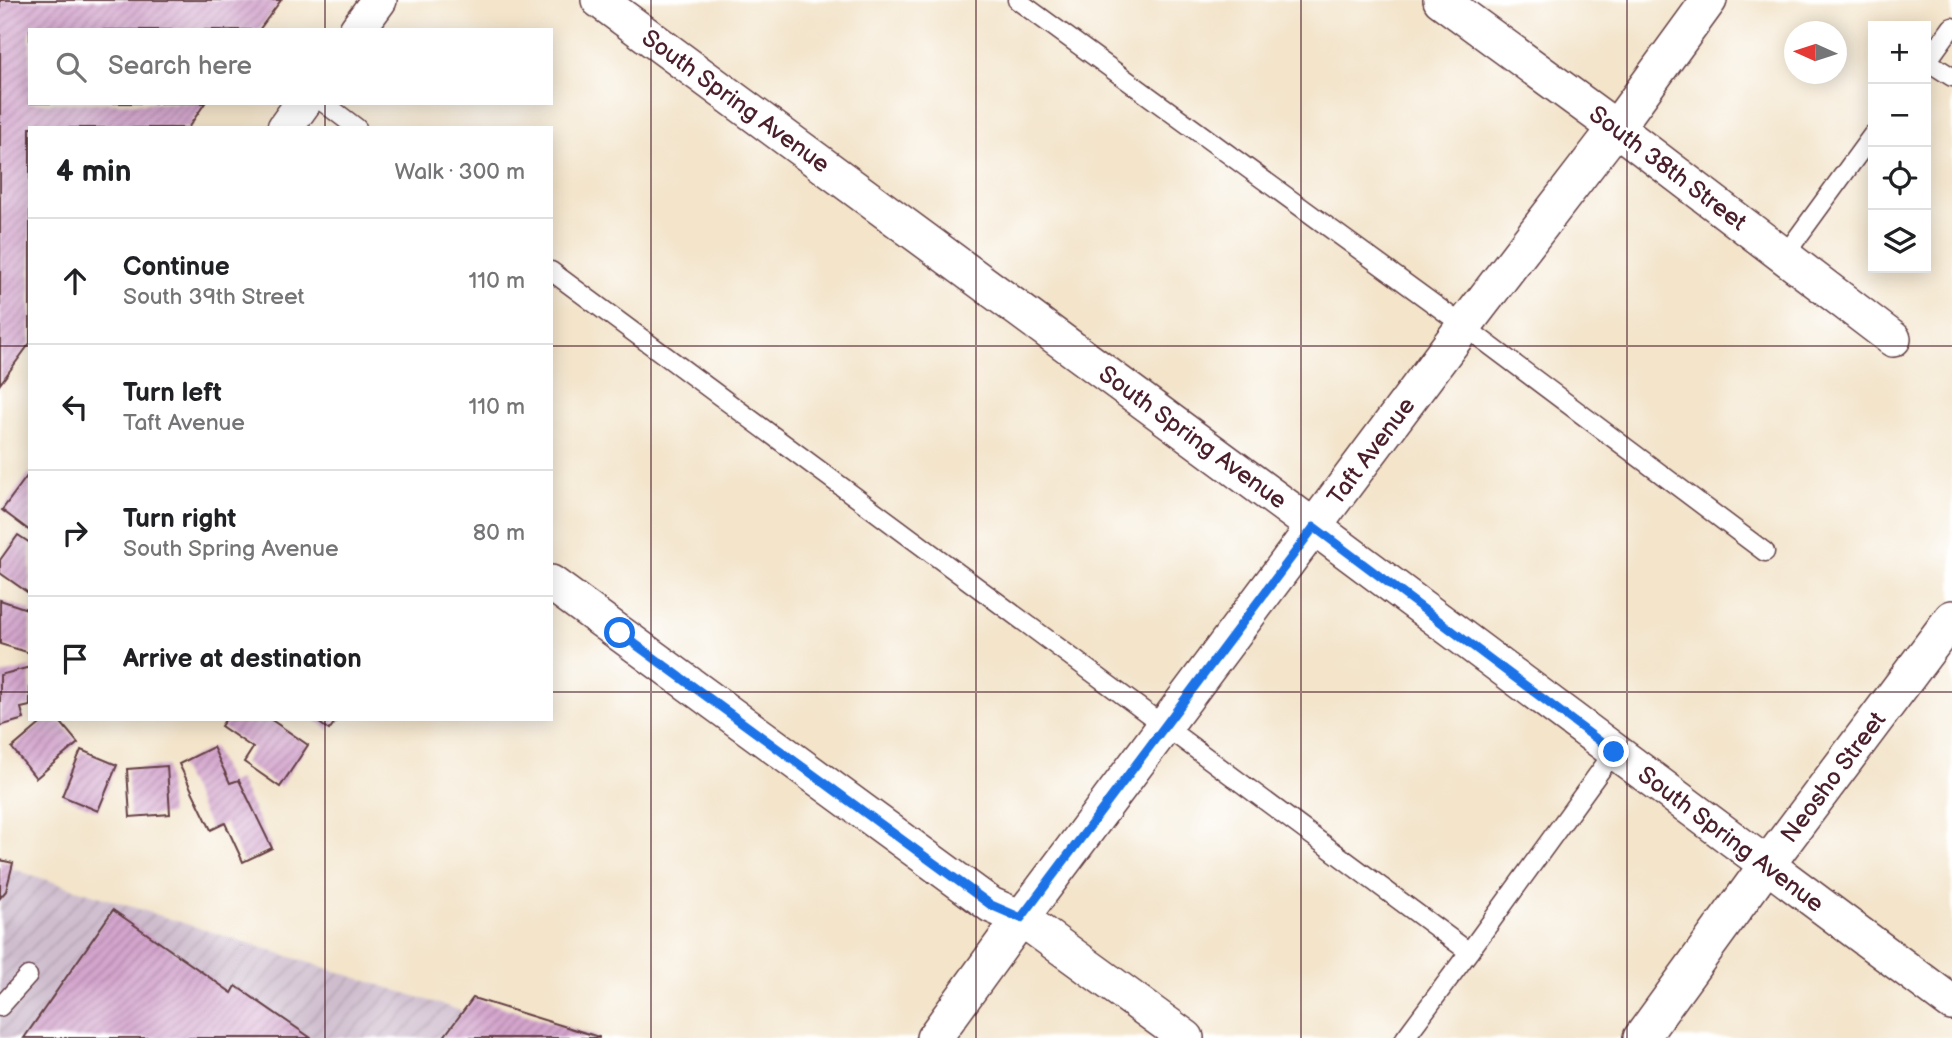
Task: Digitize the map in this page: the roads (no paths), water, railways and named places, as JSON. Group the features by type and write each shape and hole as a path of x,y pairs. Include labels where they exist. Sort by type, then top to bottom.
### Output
{"street":[{"path":"358,28 379,0"},
{"name":"South Spring Avenue","path":"599,0 1314,527 1952,1003"},
{"name":"Taft Avenue","path":"934,1038 1709,0"},
{"name":"South 38th Street","path":"1449,2 1893,339"},
{"path":"286,126 302,105"},
{"path":"553,584 991,905 1021,918 1186,1038"},
{"name":"Neosho Street","path":"1641,1038 1952,618"}],"lane":[{"path":"1017,0 1464,326 1765,552"},
{"path":"1931,56 1952,27"},
{"path":"1931,64 1952,77"},
{"path":"327,105 354,126"},
{"path":"1784,256 1868,141"},
{"path":"553,272 1469,952"},
{"path":"1405,1038 1614,752"},
{"path":"0,1007 28,976"}]}
